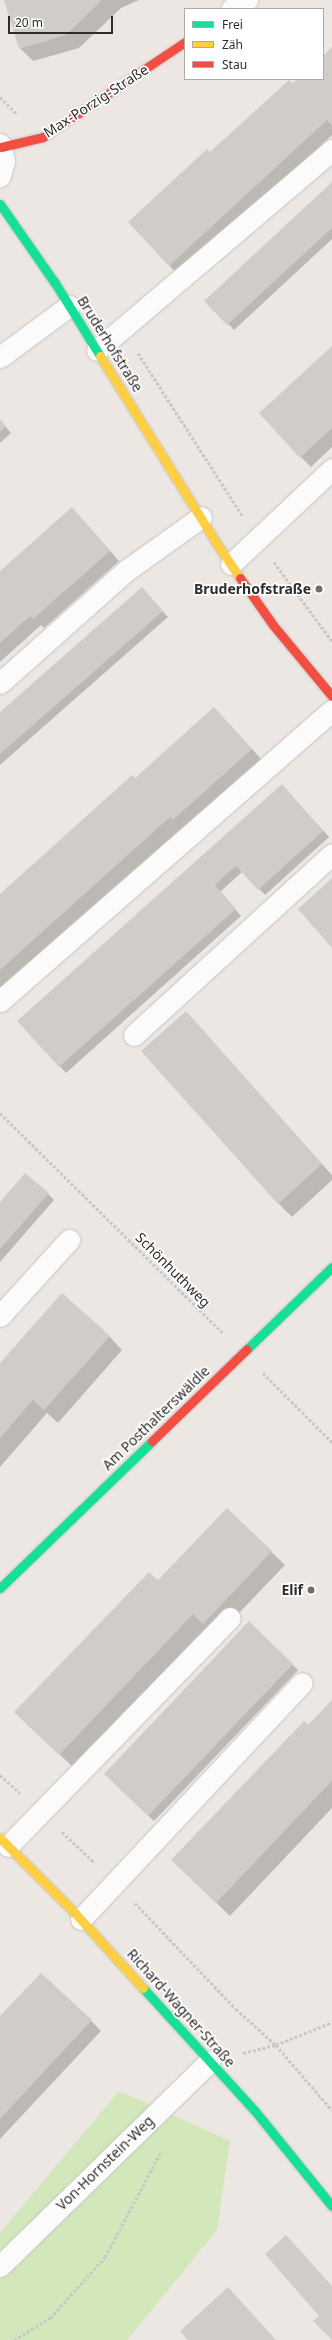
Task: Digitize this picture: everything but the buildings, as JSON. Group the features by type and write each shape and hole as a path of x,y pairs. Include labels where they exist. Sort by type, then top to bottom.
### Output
{"street":[{"path":"235,8 247,0"},
{"name":"Max-Porzig-Straße","path":"1,146 43,137 184,43"},
{"path":"0,176 4,162 1,146"},
{"name":"Bruderhofstraße","path":"0,204 69,306 200,517 231,564 273,625 332,696"},
{"name":"Am Posthalterswäldle","path":"0,1588 332,1267"},
{"name":"Richard-Wagner-Straße","path":"4,1842 81,1919 210,2061 255,2111 332,2206"}],"lane":[{"path":"97,350 332,150"},
{"path":"0,357 69,306"},
{"path":"231,564 332,469"},
{"path":"0,683 127,570 200,517"},
{"path":"0,1001 332,710"},
{"path":"134,1035 332,854"},
{"path":"0,1316 69,1240"},
{"path":"4,1842 40,1811 230,1618"},
{"path":"81,1919 302,1683"},
{"name":"Von-Hornstein-Weg","path":"0,2266 210,2061"}],"path":[{"path":"123,329 258,539 318,624 332,640"},
{"name":"Schönhuthweg","path":"0,1113 332,1442"},
{"path":"0,1775 115,1882 236,2009 276,2045 332,2110"},
{"path":"210,2061 276,2045 332,2022"},
{"path":"14,2340 50,2318 105,2257 160,2152"}],"green space":[{"path":"119,2091 230,2141 217,2230 127,2340 0,2340 0,2233"}],"traffic: fast":[{"path":"0,204 55,283 100,356"},
{"path":"247,1349 332,1267"},
{"path":"0,1588 152,1441"},
{"path":"143,1988 255,2111 332,2206"}],"traffic: slow":[{"path":"100,356 215,541 240,578"},
{"path":"0,1838 75,1913 143,1988"}],"traffic: jam":[{"path":"1,147 43,137 184,43"},
{"path":"240,578 273,625 332,696"},
{"path":"152,1441 247,1349"}],"place":[{"name":"Bruderhofstraße","path":"319,589"},
{"name":"Elif","path":"311,1590"}]}
